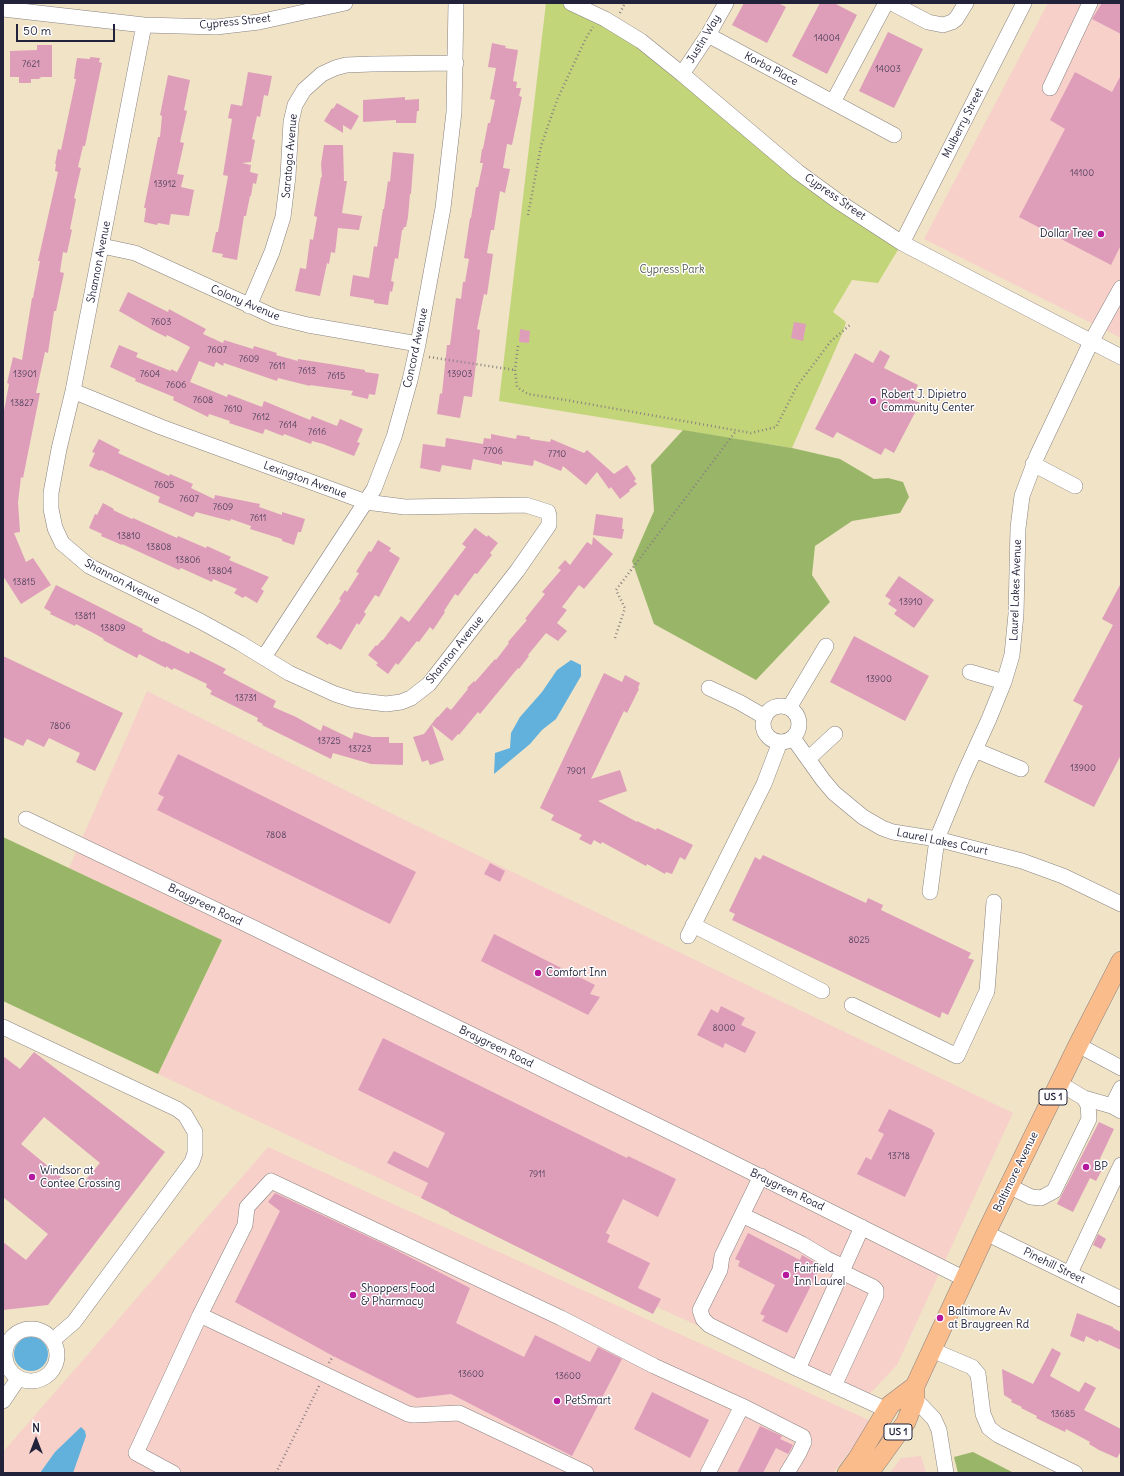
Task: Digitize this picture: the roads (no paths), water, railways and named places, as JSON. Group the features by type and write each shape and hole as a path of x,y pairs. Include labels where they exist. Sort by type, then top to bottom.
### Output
{"main road":[{"name":"Baltimore Avenue","path":"870,1473 906,1422 915,1392 932,1350 986,1233 1059,1083 1121,961"},
{"name":"Baltimore Avenue","path":"847,1473 858,1458 890,1405 915,1392"}],"street":[{"name":"Cypress Street","path":"3,9 144,25 216,27 265,20 345,3"},
{"name":"Concord Avenue","path":"264,657 374,489 394,437 416,350 444,208 453,133 456,63 456,3"},
{"name":"Cypress Street","path":"572,3 599,16 640,41 682,74 798,172 839,202 902,242 1121,357"},
{"name":"Justin Way","path":"682,74 708,35 726,3"},
{"path":"833,102 886,3"},
{"path":"892,3 928,22 943,25 956,19 966,3"},
{"name":"Mulberry Street","path":"902,242 1024,3"},
{"path":"1050,88 1090,3"},
{"name":"Shannon Avenue","path":"144,25 74,391 59,449 51,493 51,509 55,528 62,543 89,566 200,621 264,657 289,673 311,684 354,700 386,704 401,702 411,698 429,684 517,571 549,525 548,512"},
{"name":"Korba Place","path":"708,35 894,135"},
{"name":"Saratoga Avenue","path":"249,306 272,252 283,217 288,176 291,122 295,105 304,90 322,74 346,65 456,63"},
{"name":"Colony Avenue","path":"102,246 135,253 249,306 287,320 416,350"},
{"name":"Laurel Lakes Avenue","path":"930,892 937,839 1004,682 1012,655 1015,638 1019,512 1022,496 1033,464 1091,342 1121,288"},
{"name":"Lexington Avenue","path":"74,391 162,427 366,502 405,507 526,505 548,512"},
{"path":"1033,464 1075,486"},
{"path":"789,708 826,646"},
{"path":"970,672 1004,682"},
{"path":"708,688 739,702 765,717 769,711 775,708 789,708 798,719 799,726 797,732 786,740 690,931 822,991"},
{"name":"Laurel Lakes Court","path":"765,717 763,723 764,730 768,736 773,740 786,740 808,759 834,793 863,817 893,832 937,839 1029,864 1063,876 1121,904"},
{"path":"808,759 835,734"},
{"path":"975,750 1022,769"},
{"name":"Braygreen Road","path":"26,819 254,928 761,1176 965,1279"},
{"path":"852,1005 957,1056 987,991 994,902"},
{"path":"3,1027 177,1109 185,1116 195,1132 195,1153 192,1162 74,1322 53,1340"},
{"path":"1078,1045 1121,1068"},
{"path":"1059,1083 1084,1098 1116,1108 1121,1088"},
{"path":"1009,1186 1030,1198 1041,1198 1054,1191 1089,1119 1088,1105 1084,1098"},
{"path":"1070,1273 1121,1165"},
{"path":"761,1176 722,1256 720,1270 700,1310 703,1319 709,1325 798,1369 887,1410"},
{"path":"173,1473 136,1453 200,1315 245,1225 247,1207 271,1181 561,1318 654,1366 742,1406 802,1437 804,1442 787,1473"},
{"path":"742,1215 802,1244 876,1290 876,1296 834,1386"},
{"path":"798,1369 862,1227"},
{"name":"Pinehill Street","path":"986,1233 1121,1299"},
{"path":"200,1315 408,1414 459,1413 586,1473"},
{"path":"24,1329 40,1330 53,1340 58,1353 55,1367 45,1378 32,1382 18,1379 7,1368 4,1352 7,1334 24,1329"},
{"path":"932,1350 972,1367 978,1374 983,1414 989,1428 998,1435 1075,1473"},
{"path":"3,1400 18,1379"},
{"path":"915,1392 934,1419 939,1430 946,1473"},
{"path":"708,1473 742,1406"}],"water":[{"path":"571,660 581,665 581,676 556,719 542,730 530,744 494,774 495,753 510,748 511,733 520,717 542,692 557,670"},
{"path":"28,1337 34,1337 43,1342 47,1348 47,1360 43,1366 34,1371 28,1371 19,1366 14,1357 14,1351 19,1342"},
{"path":"81,1427 85,1431 86,1436 73,1473 40,1473 55,1452"}],"place":[{"name":"Dollar Tree","path":"1101,234"},
{"name":"Robert J. Dipietro Community Center","path":"873,401"},
{"name":"Comfort Inn","path":"538,973"},
{"name":"BP","path":"1086,1167"},
{"name":"Windsor at Contee Crossing","path":"32,1177"},
{"name":"Fairfield Inn Laurel","path":"786,1275"},
{"name":"Shoppers Food & Pharmacy","path":"353,1295"},
{"name":"Baltimore Av at Braygreen Rd","path":"940,1318"},
{"name":"PetSmart","path":"557,1401"}],"park label":[{"name":"Cypress Park","path":"672,270"}]}
